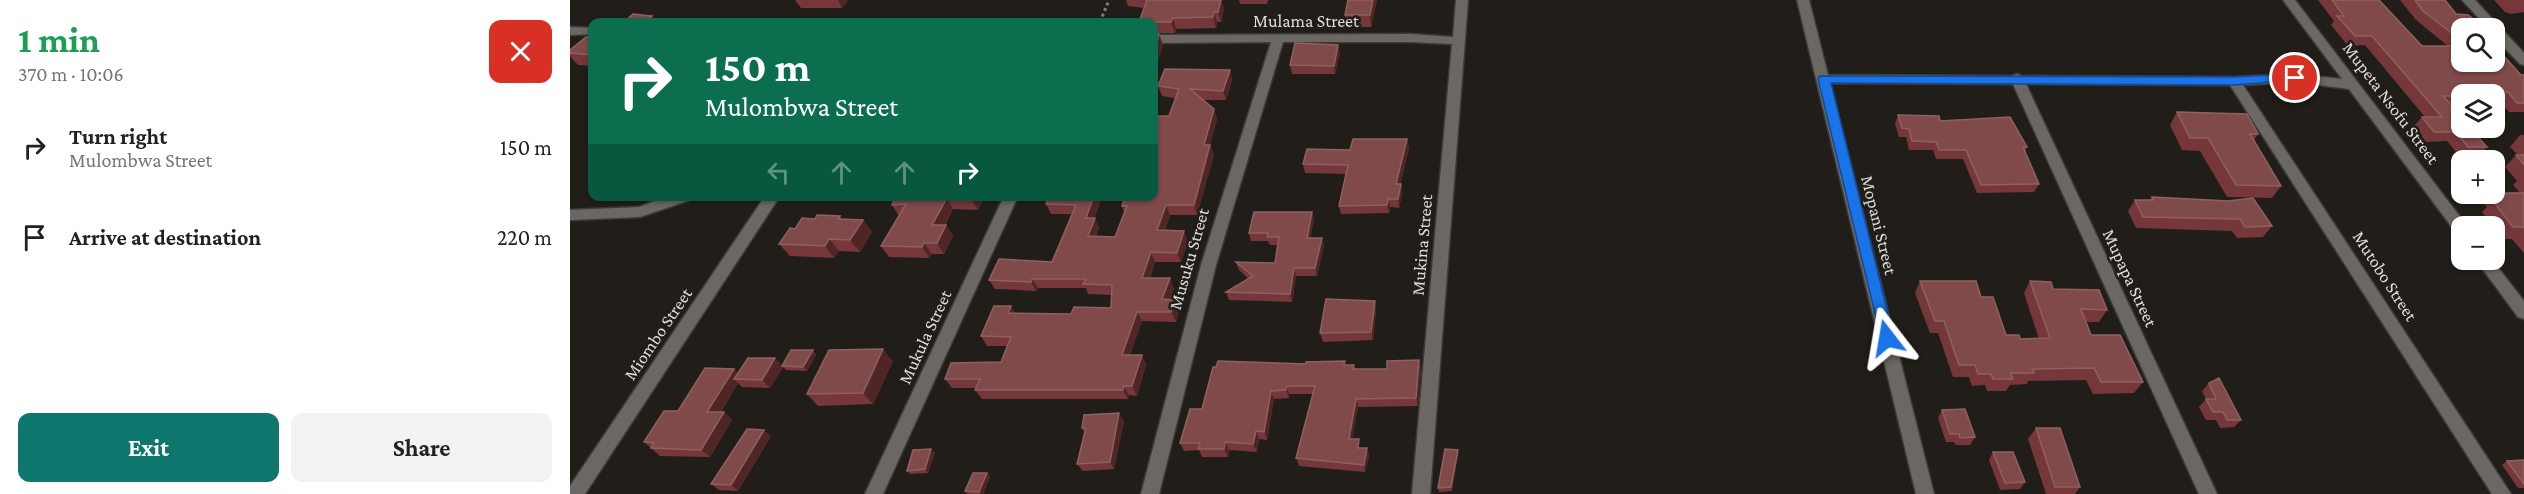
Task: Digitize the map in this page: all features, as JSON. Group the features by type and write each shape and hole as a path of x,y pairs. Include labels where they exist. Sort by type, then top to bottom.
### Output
{"street":[{"name":"Mukina Street","path":"1421,494 1462,0"},
{"name":"Mopani Street","path":"1803,0 1925,494"},
{"name":"Mupeta Nsofu Street","path":"2289,0 2451,216"},
{"path":"2468,0 2484,18"},
{"path":"570,31 588,31"},
{"name":"Mulama Street","path":"1158,39 1459,40"},
{"name":"Musuku Street","path":"1150,494 1183,351 1234,171 1278,39"},
{"path":"2505,40 2524,60"},
{"path":"1824,79 2017,78 2234,81 2295,78 2353,85"},
{"name":"Mupapa Street","path":"2017,78 2208,494"},
{"name":"Mutobo Street","path":"2234,81 2502,494"},
{"path":"570,215 640,212 671,201"},
{"name":"Miombo Street","path":"575,494 770,201"},
{"name":"Mukula Street","path":"874,494 1009,201"},
{"path":"2492,270 2524,313"}],"path":[{"path":"1102,18 1109,0"}],"building":[{"path":"1147,0 1221,0 1218,12 1214,12 1213,17 1173,18 1171,22 1158,22 1158,18 1140,18"},
{"path":"1348,0 1373,0 1370,15 1345,15"},
{"path":"2332,0 2379,0 2422,46 2451,46 2451,72 2505,72 2505,57 2521,75 2524,75 2524,103 2517,103 2508,92 2505,92 2505,84 2451,84 2451,96 2443,96 2451,105 2451,132 2434,132 2422,117 2442,117 2372,36 2355,36 2337,16 2344,16"},
{"path":"2415,0 2445,0 2456,14 2468,15 2472,18 2451,18 2451,33 2423,11"},
{"path":"633,14 652,16 649,18 628,18"},
{"path":"588,37 588,55 570,53 570,50"},
{"path":"1295,43 1338,45 1334,66 1290,65"},
{"path":"1165,69 1230,70 1223,91 1190,89 1214,109 1204,145 1210,145 1194,205 1166,205 1157,230 1184,231 1177,253 1151,252 1142,278 1170,278 1162,299 1175,300 1171,312 1137,312 1122,355 1142,355 1132,386 1124,386 1123,390 975,390 980,379 945,379 951,363 1001,362 1011,337 981,336 994,306 1011,306 1008,313 1071,314 1074,307 1111,308 1112,285 1083,284 1086,279 1032,279 1031,282 989,280 999,259 1052,262 1076,205 1046,204 1047,201 1092,201 1086,218 1095,218 1088,236 1115,237 1127,206 1122,206 1124,201 1158,201 1158,116 1169,116 1179,89 1158,86"},
{"path":"2177,112 2247,114 2258,134 2250,134 2281,186 2236,185 2208,138 2190,138"},
{"path":"1898,115 1939,116 1940,121 2010,117 2027,147 2023,147 2039,184 1981,185 1966,150 1939,150 1936,142 1912,141 1909,129 1902,128"},
{"path":"2461,138 2479,138 2487,147 2468,147"},
{"path":"1353,139 1407,139 1396,184 1401,184 1398,199 1388,199 1387,205 1339,206 1348,165 1303,164 1307,149 1350,150"},
{"path":"2516,155 2524,155 2524,165"},
{"path":"2505,193 2524,193 2524,227 2513,227 2495,204 2505,204"},
{"path":"2152,197 2228,201 2253,198 2272,226 2245,227 2240,219 2143,217 2135,200 2153,200"},
{"path":"894,201 945,201 932,225 946,225 937,243 924,243 922,247 881,246 906,204 892,205"},
{"path":"1254,212 1312,212 1307,238 1322,238 1315,268 1294,268 1290,294 1226,292 1253,276 1236,262 1275,263 1279,237 1267,237 1268,233 1249,233"},
{"path":"817,215 863,220 850,240 829,239 825,246 779,244 790,228 795,229 802,218 815,219"},
{"path":"1920,281 1976,281 1981,297 1993,297 2006,335 2019,335 2020,339 2050,338 2030,281 2051,282 2053,289 2099,290 2107,310 2081,309 2091,335 2120,335 2143,382 2101,382 2094,368 2032,369 2034,373 2011,373 2013,379 1993,379 1991,374 1978,374 1975,365 1959,365 1944,321 1935,321"},
{"path":"1326,299 1375,301 1371,332 1320,333"},
{"path":"883,349 863,393 807,394 829,350"},
{"path":"791,350 813,350 803,367 782,366"},
{"path":"748,358 775,358 762,380 734,379"},
{"path":"1419,360 1416,398 1356,399 1349,439 1359,439 1358,448 1367,448 1364,465 1296,458 1315,386 1287,386 1286,390 1271,391 1264,432 1256,431 1253,444 1225,442 1224,449 1198,449 1200,443 1180,443 1190,409 1202,409 1213,367 1216,367 1218,361 1306,364 1306,362 1345,361 1344,365 1354,365 1353,369 1387,369 1387,361"},
{"path":"705,368 734,369 707,412 724,412 701,450 651,448 654,443 644,442 664,411 678,411"},
{"path":"2219,378 2241,420 2227,420 2223,412 2213,412 2206,399 2216,399 2209,383"},
{"path":"1965,409 1975,437 1960,438 1959,434 1950,434 1942,410"},
{"path":"1119,413 1110,462 1077,464 1086,428 1082,428 1084,415"},
{"path":"2036,428 2060,428 2080,487 2055,487"},
{"path":"747,429 764,430 731,485 711,484"},
{"path":"931,449 925,469 907,471 913,450"},
{"path":"1445,449 1458,450 1451,487 1438,488"},
{"path":"1993,452 2013,452 2025,482 2005,483"},
{"path":"2524,460 2524,484 2507,461"},
{"path":"973,473 987,473 979,492 965,491"}],"route":[{"path":"1887,338 1824,79 2234,81 2295,78"}]}
